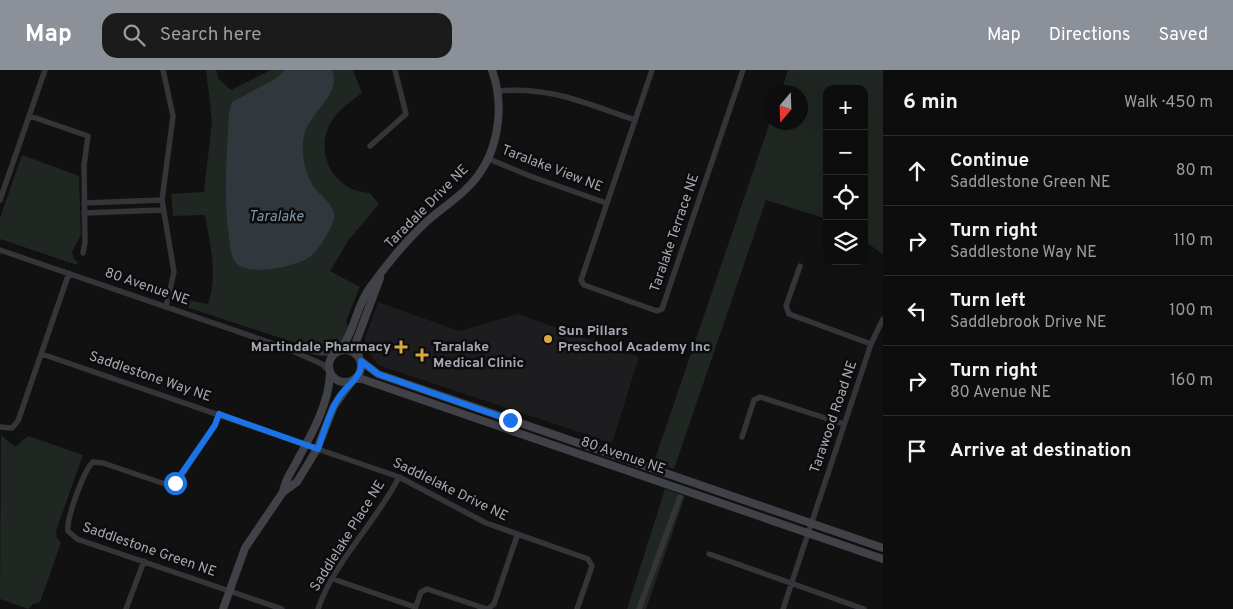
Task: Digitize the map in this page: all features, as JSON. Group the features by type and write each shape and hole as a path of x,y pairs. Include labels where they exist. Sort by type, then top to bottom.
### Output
{"street":[{"path":"0,200 45,70"},
{"path":"163,70 173,116 162,200 162,210 174,272 166,307"},
{"path":"370,146 406,114 395,70"},
{"name":"Taradale Drive NE","path":"338,351 347,340 370,287 382,274 392,258 425,223 467,188 489,159 498,124 499,91 492,70"},
{"name":"Taralake Terrace NE","path":"652,70 581,280 584,285 657,311 662,309 743,70"},
{"path":"499,91 522,89 545,91 635,120"},
{"path":"30,116 88,136 84,165 84,253"},
{"name":"Taralake View NE","path":"489,159 523,174 606,203"},
{"path":"84,203 162,200"},
{"path":"84,213 162,210"},
{"name":"80 Avenue NE","path":"0,250 286,348 322,364 330,372"},
{"path":"800,266 786,306 789,314 871,344"},
{"path":"0,427 8,428 17,424 68,274"},
{"name":"Taradale Drive NE","path":"360,359 356,342 382,274"},
{"name":"Tarawood Road NE","path":"782,609 871,344 883,319"},
{"name":"80 Avenue NE","path":"286,348 301,348 326,355 338,351"},
{"path":"222,609 245,548 283,492 297,482 318,449 334,406 361,370 360,359 348,350 338,351 330,358 329,390 306,444 285,480 283,492"},
{"name":"Saddlestone Way NE","path":"42,354 306,444"},
{"name":"80 Avenue NE","path":"360,359 378,374 883,548"},
{"path":"330,372 338,381 354,380"},
{"name":"80 Avenue NE","path":"354,380 362,379 883,559"},
{"path":"742,437 754,400 760,397 844,424"},
{"name":"Saddlestone Green NE","path":"219,414 215,425 184,472 172,485 99,462 93,462 88,466 68,521 70,534 77,539 229,590"},
{"name":"Saddlelake Drive NE","path":"306,444 399,476 486,523 517,536 588,559 592,566 577,609"},
{"name":"Saddlelake Place NE","path":"318,609 333,579 386,503 399,476"},
{"path":"639,609 680,496"},
{"path":"333,579 415,608 421,592 427,588 487,609 494,604 517,536"},
{"path":"709,554 864,609"},
{"path":"126,609 144,561"},
{"path":"229,590 282,609"}],"shaded area":[{"path":"206,70 216,70 218,78 231,90 271,70 353,70 362,93 341,110 331,122 326,134 326,158 338,179 358,191 370,193 379,204 348,241 330,271 360,287 346,321 348,328 342,340 335,347 325,350 311,348 180,305 177,298 208,304 211,293 213,270 205,215 173,216 171,194 204,192 212,121"},
{"path":"788,70 883,70 883,254 868,244 868,85 823,85 823,218 766,200 674,469 654,462 767,130 808,130 808,85 783,85"},
{"path":"22,155 79,176 81,234 72,252 74,259 78,262 77,265 0,239 0,218"},
{"path":"378,302 459,331 518,314 639,357 612,443 378,365 363,344"},
{"path":"1,435 15,447 28,436 83,455 56,531 57,538 61,543 40,602 33,604 28,609 0,599"},
{"path":"665,489 685,496 646,609 627,609"}],"water":[{"name":"Taralake","path":"285,70 332,70 333,88 307,127 303,149 305,167 309,178 332,208 334,218 324,240 308,258 292,265 281,267 258,270 247,269 234,260 227,221 226,190 229,113 232,102 275,79"}],"place":[{"name":"Sun Pillars Preschool Academy Inc","path":"548,339"},
{"name":"Martindale Pharmacy","path":"401,347"},
{"name":"Taralake Medical Clinic","path":"422,355"}],"route":[{"path":"175,483 215,425 219,414 318,449 334,406 353,380 358,377 361,370 361,361 366,367 378,374 510,420"}]}
